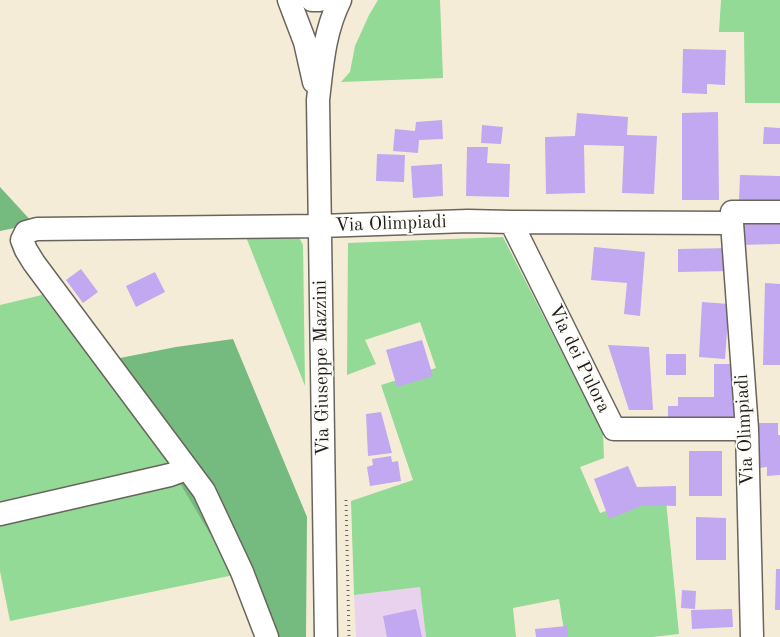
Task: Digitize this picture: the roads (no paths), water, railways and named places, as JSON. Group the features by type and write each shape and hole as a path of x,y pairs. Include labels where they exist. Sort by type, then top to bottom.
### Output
{"street":[{"name":"Via Giuseppe Mazzini","path":"289,0 308,54 318,100"},
{"path":"312,0 319,0"},
{"name":"Via Giuseppe Mazzini","path":"326,637 318,100 322,62 328,33 340,0"},
{"path":"732,223 732,212 780,212"},
{"name":"Via Olimpiadi","path":"184,464 34,262 22,240 26,232 37,229 320,226 448,221 732,223 747,429 752,637"},
{"name":"Via dei Pulora","path":"512,222 614,429 747,429"},
{"path":"0,514 170,475 181,471 184,464"},
{"path":"184,464 204,491 242,572 267,637"}]}
